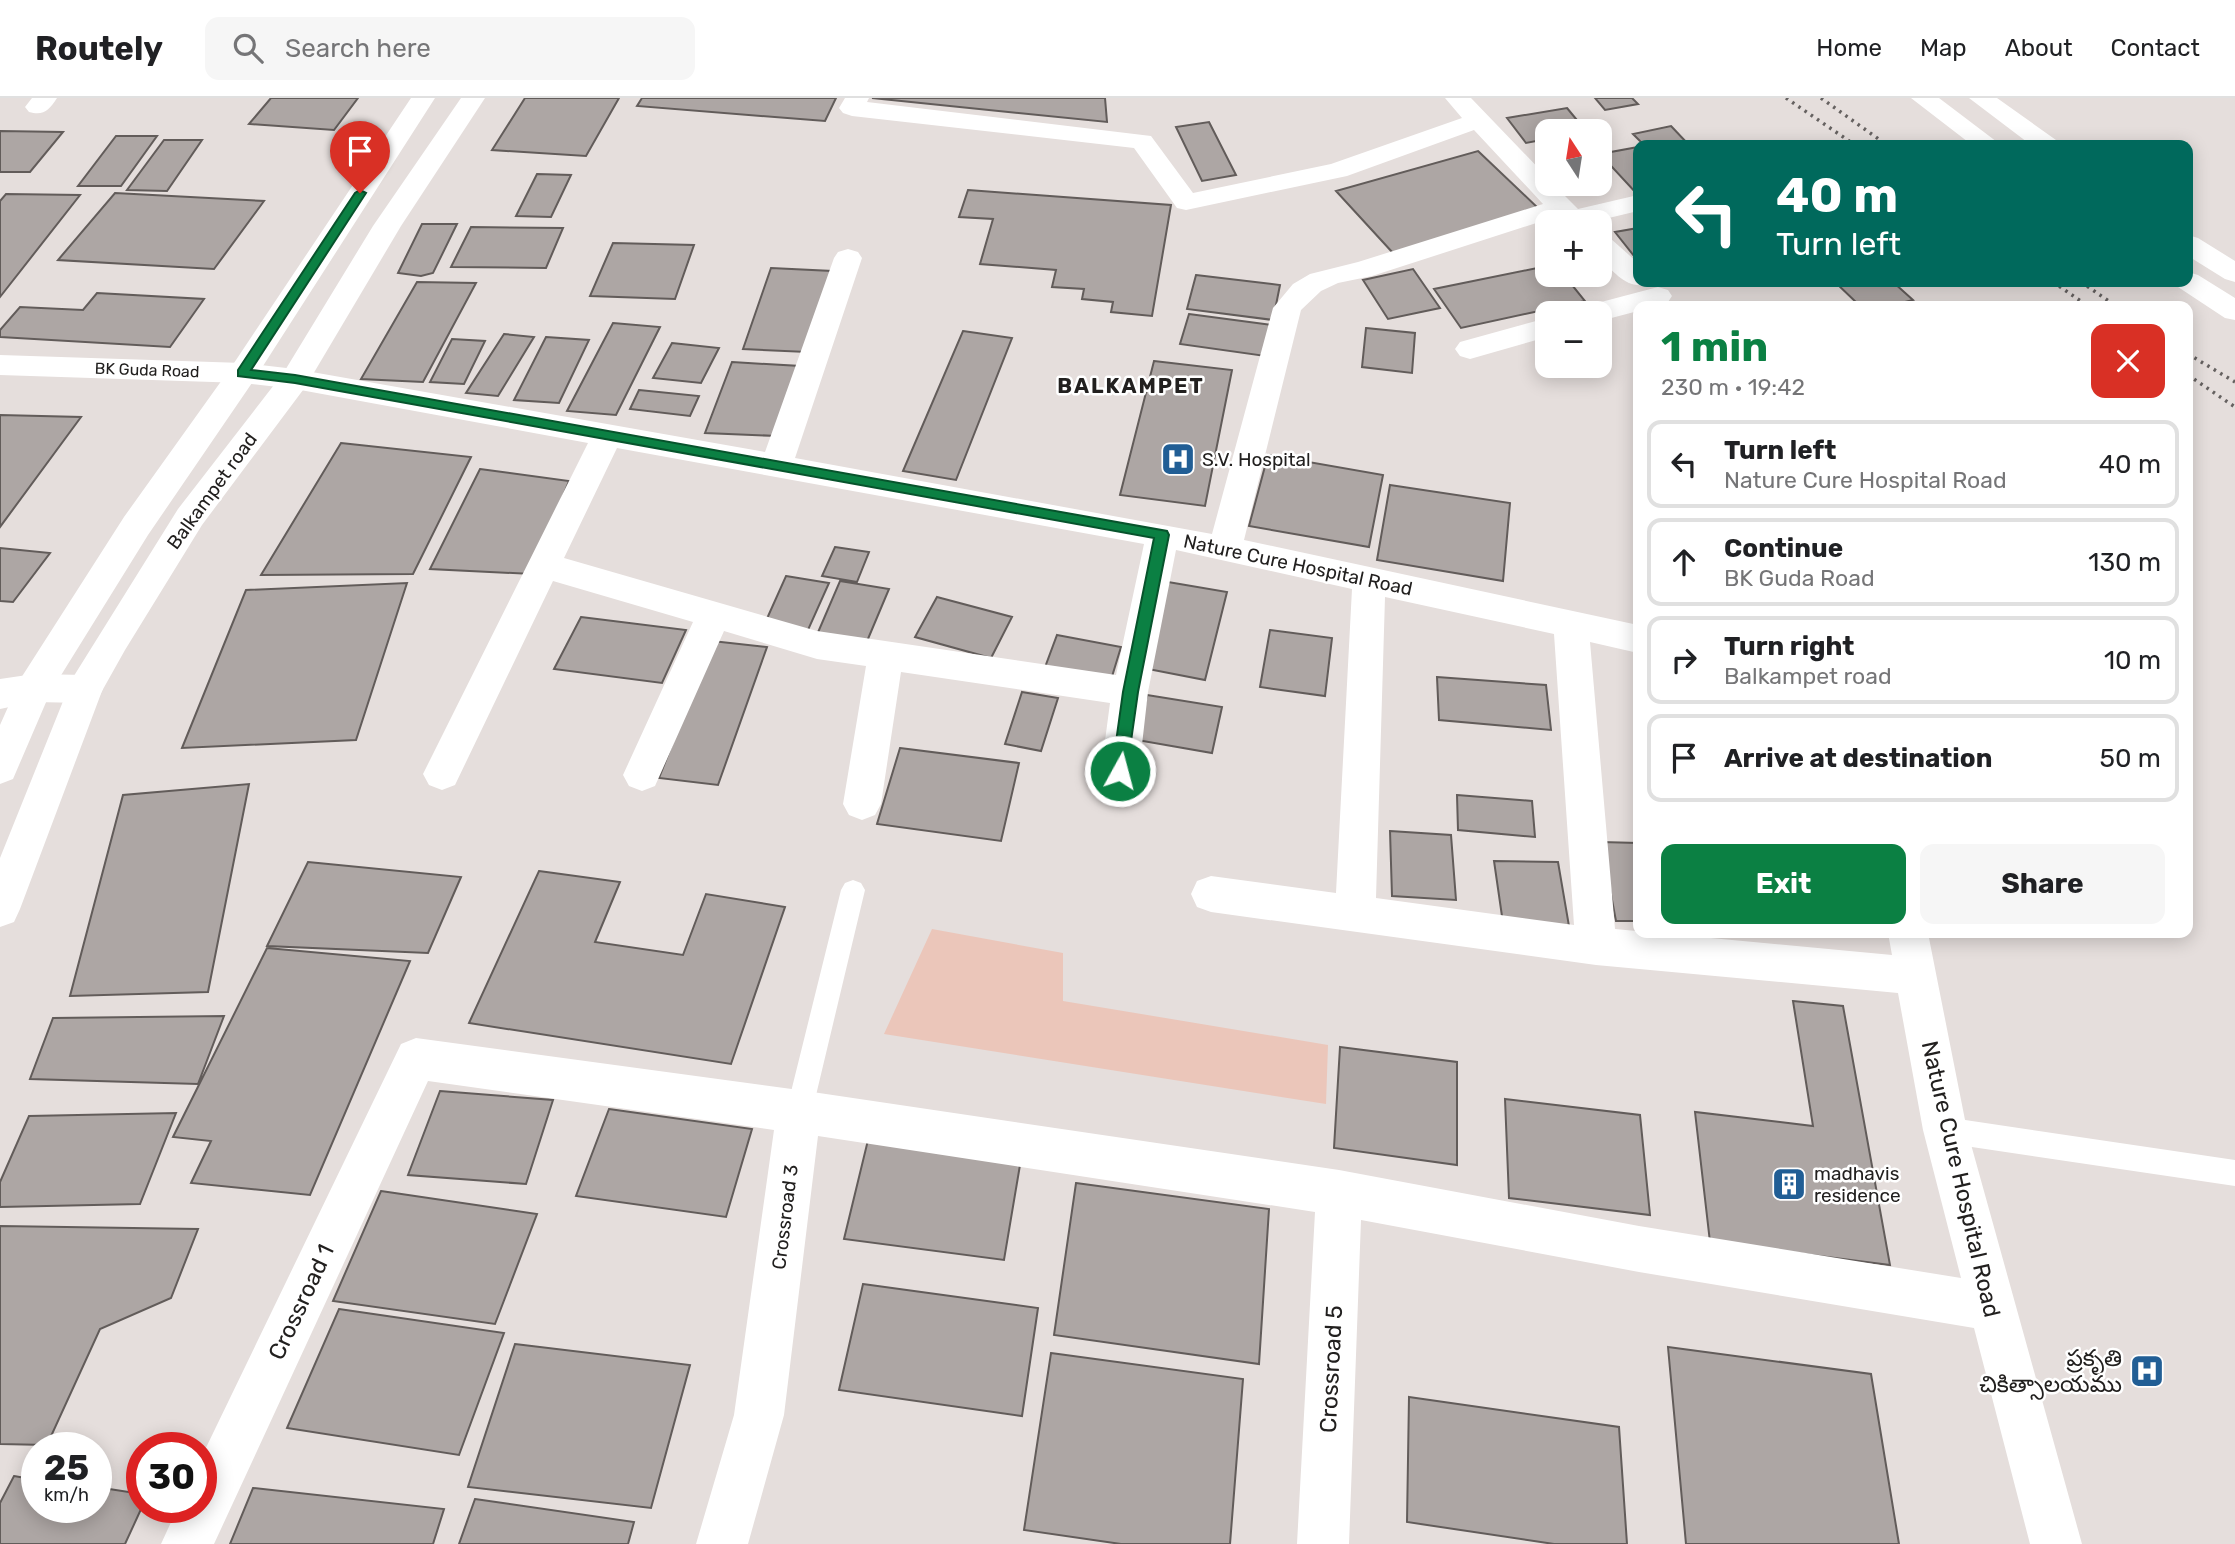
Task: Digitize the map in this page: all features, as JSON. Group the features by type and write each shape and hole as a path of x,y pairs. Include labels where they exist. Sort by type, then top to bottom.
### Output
{"street":[{"path":"0,768 17,691 243,373 423,98"},
{"name":"Balkampet road","path":"0,909 85,689 190,517 295,379 387,226 473,98"},
{"path":"857,98 852,108 1142,141 1186,202 1338,170 1476,121"},
{"path":"1457,98 1563,210"},
{"path":"1923,98 1981,140"},
{"path":"1981,98 2040,140"},
{"path":"1601,210 1633,204"},
{"path":"1225,550 1287,308 1303,288 1331,275 1362,270 1535,225"},
{"path":"2193,247 2235,273"},
{"path":"1612,255 1633,274"},
{"path":"776,466 848,258"},
{"path":"2193,284 2235,311"},
{"path":"1612,307 1652,291"},
{"path":"1470,349 1535,330"},
{"name":"BK Guda Road","path":"0,365 243,373 295,379"},
{"name":"Nature Cure Hospital Road","path":"295,379 1162,535 1633,638"},
{"path":"442,774 607,435"},
{"path":"1120,771 1130,692 1162,535"},
{"path":"543,565 817,645 1130,692"},
{"path":"1354,914 1369,580"},
{"path":"642,775 713,616"},
{"path":"1571,623 1596,946"},
{"path":"862,804 886,655"},
{"path":"17,691 85,689"},
{"path":"1211,894 1596,946 1912,954"},
{"name":"Nature Cure Hospital Road","path":"1912,954 1945,1130 2056,1544"},
{"name":"Crossroad 1","path":"187,1544 416,1059 799,1112"},
{"path":"799,1112 1339,1193 1639,1249 1991,1307"},
{"name":"Crossroad 3","path":"722,1544 759,1415 799,1112"},
{"name":"Crossroad 5","path":"1323,1544 1339,1193"}],"lane":[{"name":"Crossroad 3","path":"799,1112 853,890"},
{"path":"1945,1130 2235,1173"}],"shaded area":[{"path":"932,929 1063,953 1063,1001 1328,1045 1326,1104 884,1034"}],"building":[{"path":"271,98 358,98 334,130 249,124"},
{"path":"525,98 619,98 586,156 492,150"},
{"path":"642,98 836,98 825,121 637,106"},
{"path":"872,98 1105,98 1107,122"},
{"path":"1595,98 1632,98 1638,104 1605,110"},
{"path":"1567,108 1576,119 1535,119 1535,141 1526,143 1507,118"},
{"path":"1209,122 1236,175 1202,181 1176,127"},
{"path":"1671,126 1684,140 1639,140 1633,134"},
{"path":"0,131 63,132 30,172 0,172"},
{"path":"116,136 157,136 121,186 78,186"},
{"path":"164,140 202,140 167,191 127,190"},
{"path":"1633,148 1633,190 1612,167 1612,152"},
{"path":"1478,151 1539,209 1393,253 1336,191"},
{"path":"537,174 571,175 551,217 516,216"},
{"path":"968,190 1171,205 1152,316 1111,312 1113,302 1082,299 1084,289 1052,287 1056,270 980,264 993,219 959,217"},
{"path":"115,193 264,201 214,269 58,260"},
{"path":"6,194 80,195 0,297 0,201"},
{"path":"422,224 457,224 433,273 421,276 398,273"},
{"path":"471,227 563,228 546,268 451,267"},
{"path":"1633,229 1633,255 1615,232"},
{"path":"613,243 694,245 675,299 590,296"},
{"path":"771,268 832,271 807,352 743,349"},
{"path":"1535,268 1535,287 1574,287 1585,301 1535,301 1535,312 1461,328 1434,289"},
{"path":"1413,269 1440,308 1388,319 1363,280"},
{"path":"1196,275 1280,285 1273,320 1187,309"},
{"path":"417,282 476,283 423,382 361,379"},
{"path":"1840,287 1899,287 1913,300 1909,301 1855,301"},
{"path":"97,293 204,299 170,347 0,337 0,330 20,307 83,310"},
{"path":"1189,314 1272,325 1265,356 1180,344"},
{"path":"613,323 660,327 616,415 567,411"},
{"path":"1366,328 1415,333 1412,373 1362,367"},
{"path":"963,331 1012,338 956,480 903,471"},
{"path":"504,334 534,337 498,396 466,393"},
{"path":"546,337 589,340 559,403 514,400"},
{"path":"452,339 485,341 464,384 430,382"},
{"path":"672,343 719,348 701,383 653,378"},
{"path":"1154,361 1232,370 1205,506 1120,495"},
{"path":"732,362 800,366 777,436 705,433"},
{"path":"639,390 699,396 690,416 630,409"},
{"path":"0,415 81,417 0,527"},
{"path":"341,443 471,457 413,574 261,575"},
{"path":"1268,455 1383,475 1369,547 1249,526"},
{"path":"480,469 569,481 532,574 430,569"},
{"path":"1390,485 1510,503 1503,581 1377,560"},
{"path":"835,547 869,552 857,582 822,576"},
{"path":"0,548 50,553 13,602 0,601"},
{"path":"786,576 829,583 808,630 765,623"},
{"path":"840,581 889,589 865,646 816,637"},
{"path":"1168,582 1227,592 1205,680 1143,668"},
{"path":"407,583 356,740 182,748 246,590"},
{"path":"937,597 1012,617 991,658 915,637"},
{"path":"581,617 686,630 662,683 554,669"},
{"path":"1270,630 1332,638 1325,696 1260,687"},
{"path":"1057,635 1121,647 1110,683 1044,670"},
{"path":"712,641 767,647 718,785 659,778"},
{"path":"1437,677 1546,685 1551,730 1439,720"},
{"path":"1022,692 1058,698 1041,751 1005,744"},
{"path":"1147,695 1222,707 1212,753 1137,740"},
{"path":"900,748 1019,763 1001,841 877,824"},
{"path":"249,784 208,992 70,996 123,795"},
{"path":"1457,795 1532,801 1535,837 1458,830"},
{"path":"1390,831 1451,835 1456,900 1392,896"},
{"path":"1601,842 1633,843 1633,921 1616,921"},
{"path":"1494,861 1558,862 1570,932 1504,930"},
{"path":"308,862 461,877 428,953 267,946"},
{"path":"539,871 620,882 595,942 683,955 706,894 785,907 731,1064 469,1023"},
{"path":"267,948 410,961 310,1195 191,1183 211,1141 173,1137"},
{"name":"madhavis residence","path":"1793,1001 1843,1006 1890,1265 1710,1242 1695,1112 1813,1126"},
{"path":"224,1016 198,1084 30,1079 53,1018"},
{"path":"1340,1047 1457,1062 1457,1165 1334,1148"},
{"path":"440,1091 553,1100 526,1184 408,1175"},
{"path":"1505,1099 1640,1115 1650,1215 1509,1198"},
{"path":"609,1109 752,1129 726,1217 576,1196"},
{"path":"176,1113 140,1204 0,1207 0,1182 29,1116"},
{"path":"868,1140 1021,1159 1004,1260 844,1239"},
{"path":"1076,1183 1269,1209 1259,1364 1054,1335"},
{"path":"381,1191 537,1214 495,1324 333,1301"},
{"path":"0,1226 198,1229 171,1298 100,1329 53,1432 21,1432 21,1444 0,1444"},
{"path":"863,1284 1038,1308 1022,1416 839,1390"},
{"path":"339,1309 504,1333 459,1455 287,1428"},
{"path":"515,1344 690,1365 651,1508 468,1487"},
{"path":"1668,1347 1871,1374 1899,1544 1686,1544"},
{"path":"1051,1353 1243,1379 1230,1544 1121,1544 1024,1530"},
{"path":"1409,1397 1619,1427 1627,1544 1554,1544 1407,1522"},
{"path":"14,1476 21,1477 21,1523 112,1523 112,1489 126,1492 126,1523 135,1523 125,1544 0,1544 0,1503"},
{"path":"253,1488 444,1509 433,1544 230,1544"},
{"path":"475,1499 634,1522 628,1544 459,1544"}],"railway":[{"path":"1786,98 1848,140"},
{"path":"1821,98 1880,140"},
{"path":"2060,287 2081,301"},
{"path":"2088,287 2109,301"},
{"path":"2193,357 2235,382"},
{"path":"2193,378 2235,407"}],"place":[{"name":"S.V. Hospital","path":"1178,459"},
{"name":"madhavis residence","path":"1789,1184"},
{"name":"ప్రకృతి చికిత్సాలయము","path":"2147,1371"}],"district":[{"name":"BALKAMPET","path":"1131,385"}],"route":[{"path":"360,193 243,373 295,379 1162,535 1130,692 1120,771"}]}
